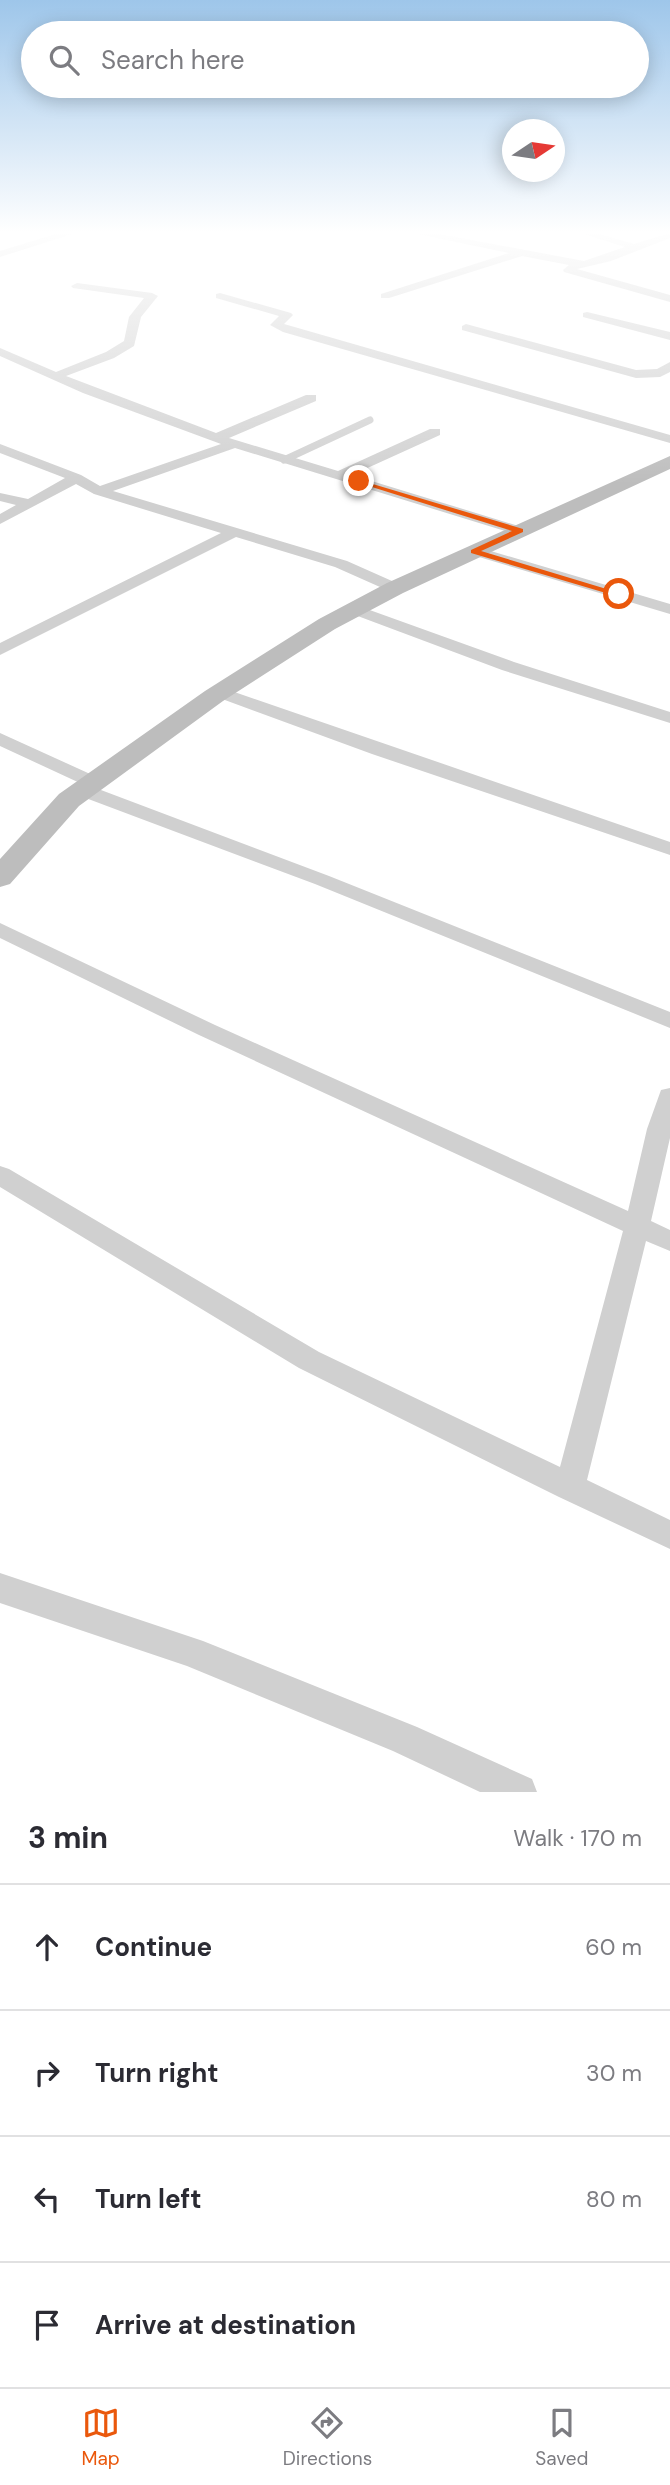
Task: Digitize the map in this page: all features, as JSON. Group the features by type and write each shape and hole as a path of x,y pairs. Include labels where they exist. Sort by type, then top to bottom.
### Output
{"street":[{"path":"58,375 124,348 130,343 135,317"},
{"path":"287,317 276,322 276,325 670,439"},
{"path":"593,317 670,336"},
{"path":"466,328 636,374 660,373 670,366"},
{"path":"0,352 216,439 520,531"},
{"path":"216,439 311,398"},
{"path":"340,475 435,432"},
{"path":"99,491 233,444"},
{"path":"0,448 76,478 99,491 341,564 395,588"},
{"path":"0,878 69,800 87,786 220,692 353,608 670,462"},
{"path":"0,520 76,478"},
{"path":"0,497 29,503"},
{"path":"0,650 236,531"},
{"path":"474,551 670,609"},
{"path":"353,608 508,667 670,718"},
{"path":"220,692 379,750 670,849"},
{"path":"0,739 87,786 670,1021"},
{"path":"0,930 207,1030 670,1241"},
{"path":"570,1488 596,1378 637,1227 659,1127 670,1096"},
{"path":"0,1175 309,1360 670,1535"},
{"path":"0,1588 191,1652 405,1739 519,1792"}],"lane":[{"path":"284,460 370,420"}],"route":[{"path":"359,481 520,531 474,551 619,594"}]}
